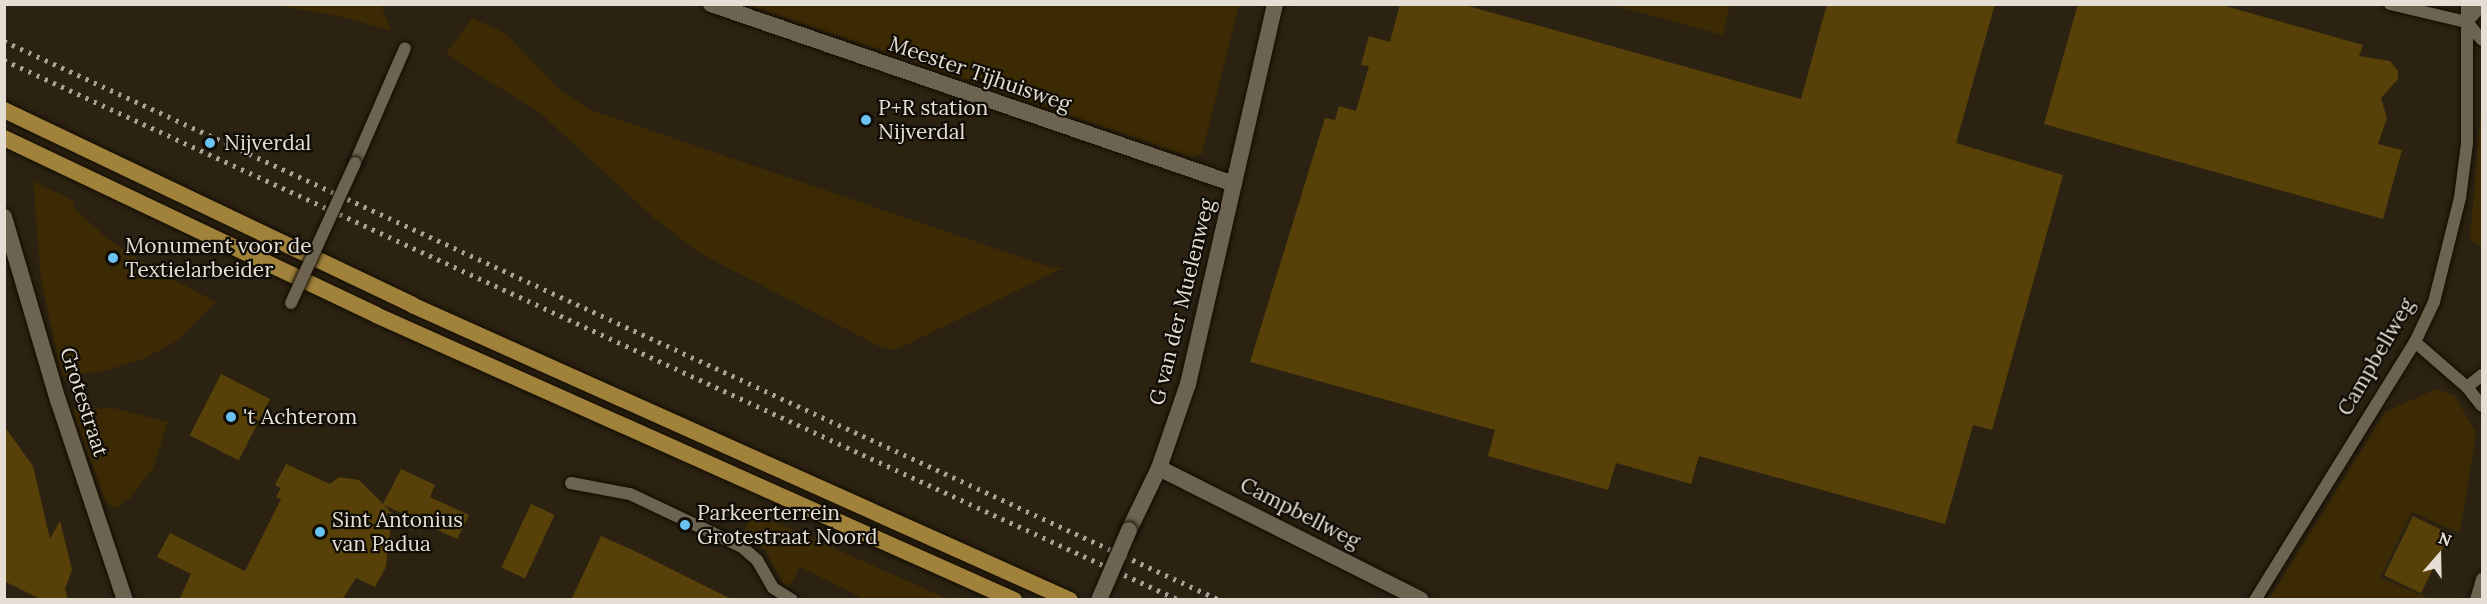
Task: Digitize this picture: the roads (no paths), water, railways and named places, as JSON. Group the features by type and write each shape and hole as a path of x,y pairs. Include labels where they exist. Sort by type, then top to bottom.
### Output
{"main road":[{"path":"4,110 401,300 1070,600"},
{"path":"4,138 376,315 1014,600"}],"street":[{"name":"Meester Tijhuisweg","path":"711,4 1234,184"},
{"name":"G van der Muelenweg","path":"1099,600 1159,468 1188,384 1275,4"},
{"name":"Grotestraat","path":"4,217 58,400 125,600"},
{"name":"Campbellweg","path":"1159,468 1420,600"}],"lane":[{"path":"2390,4 2467,22 2482,40"},
{"name":"Campbellweg","path":"2255,600 2415,342 2434,302 2460,198 2467,143 2467,4"},
{"path":"2467,22 2482,5"},
{"path":"291,303 405,48"},
{"path":"2415,342 2467,387 2482,406"},
{"path":"2467,387 2482,375"},
{"path":"571,483 630,494 742,547 756,560 772,588 792,600"},
{"path":"2480,596 2482,579"}],"railway":[{"path":"4,41 1220,600"},
{"path":"4,60 1179,600"}],"place":[{"name":"P+R station Nijverdal","path":"866,120"},
{"name":"Nijverdal","path":"210,143"},
{"name":"Monument voor de Textielarbeider","path":"113,258"},
{"name":"'t Achterom","path":"231,417"},
{"name":"Parkeerterrein Grotestraat Noord","path":"685,525"},
{"name":"Sint Antonius van Padua","path":"320,532"}]}
